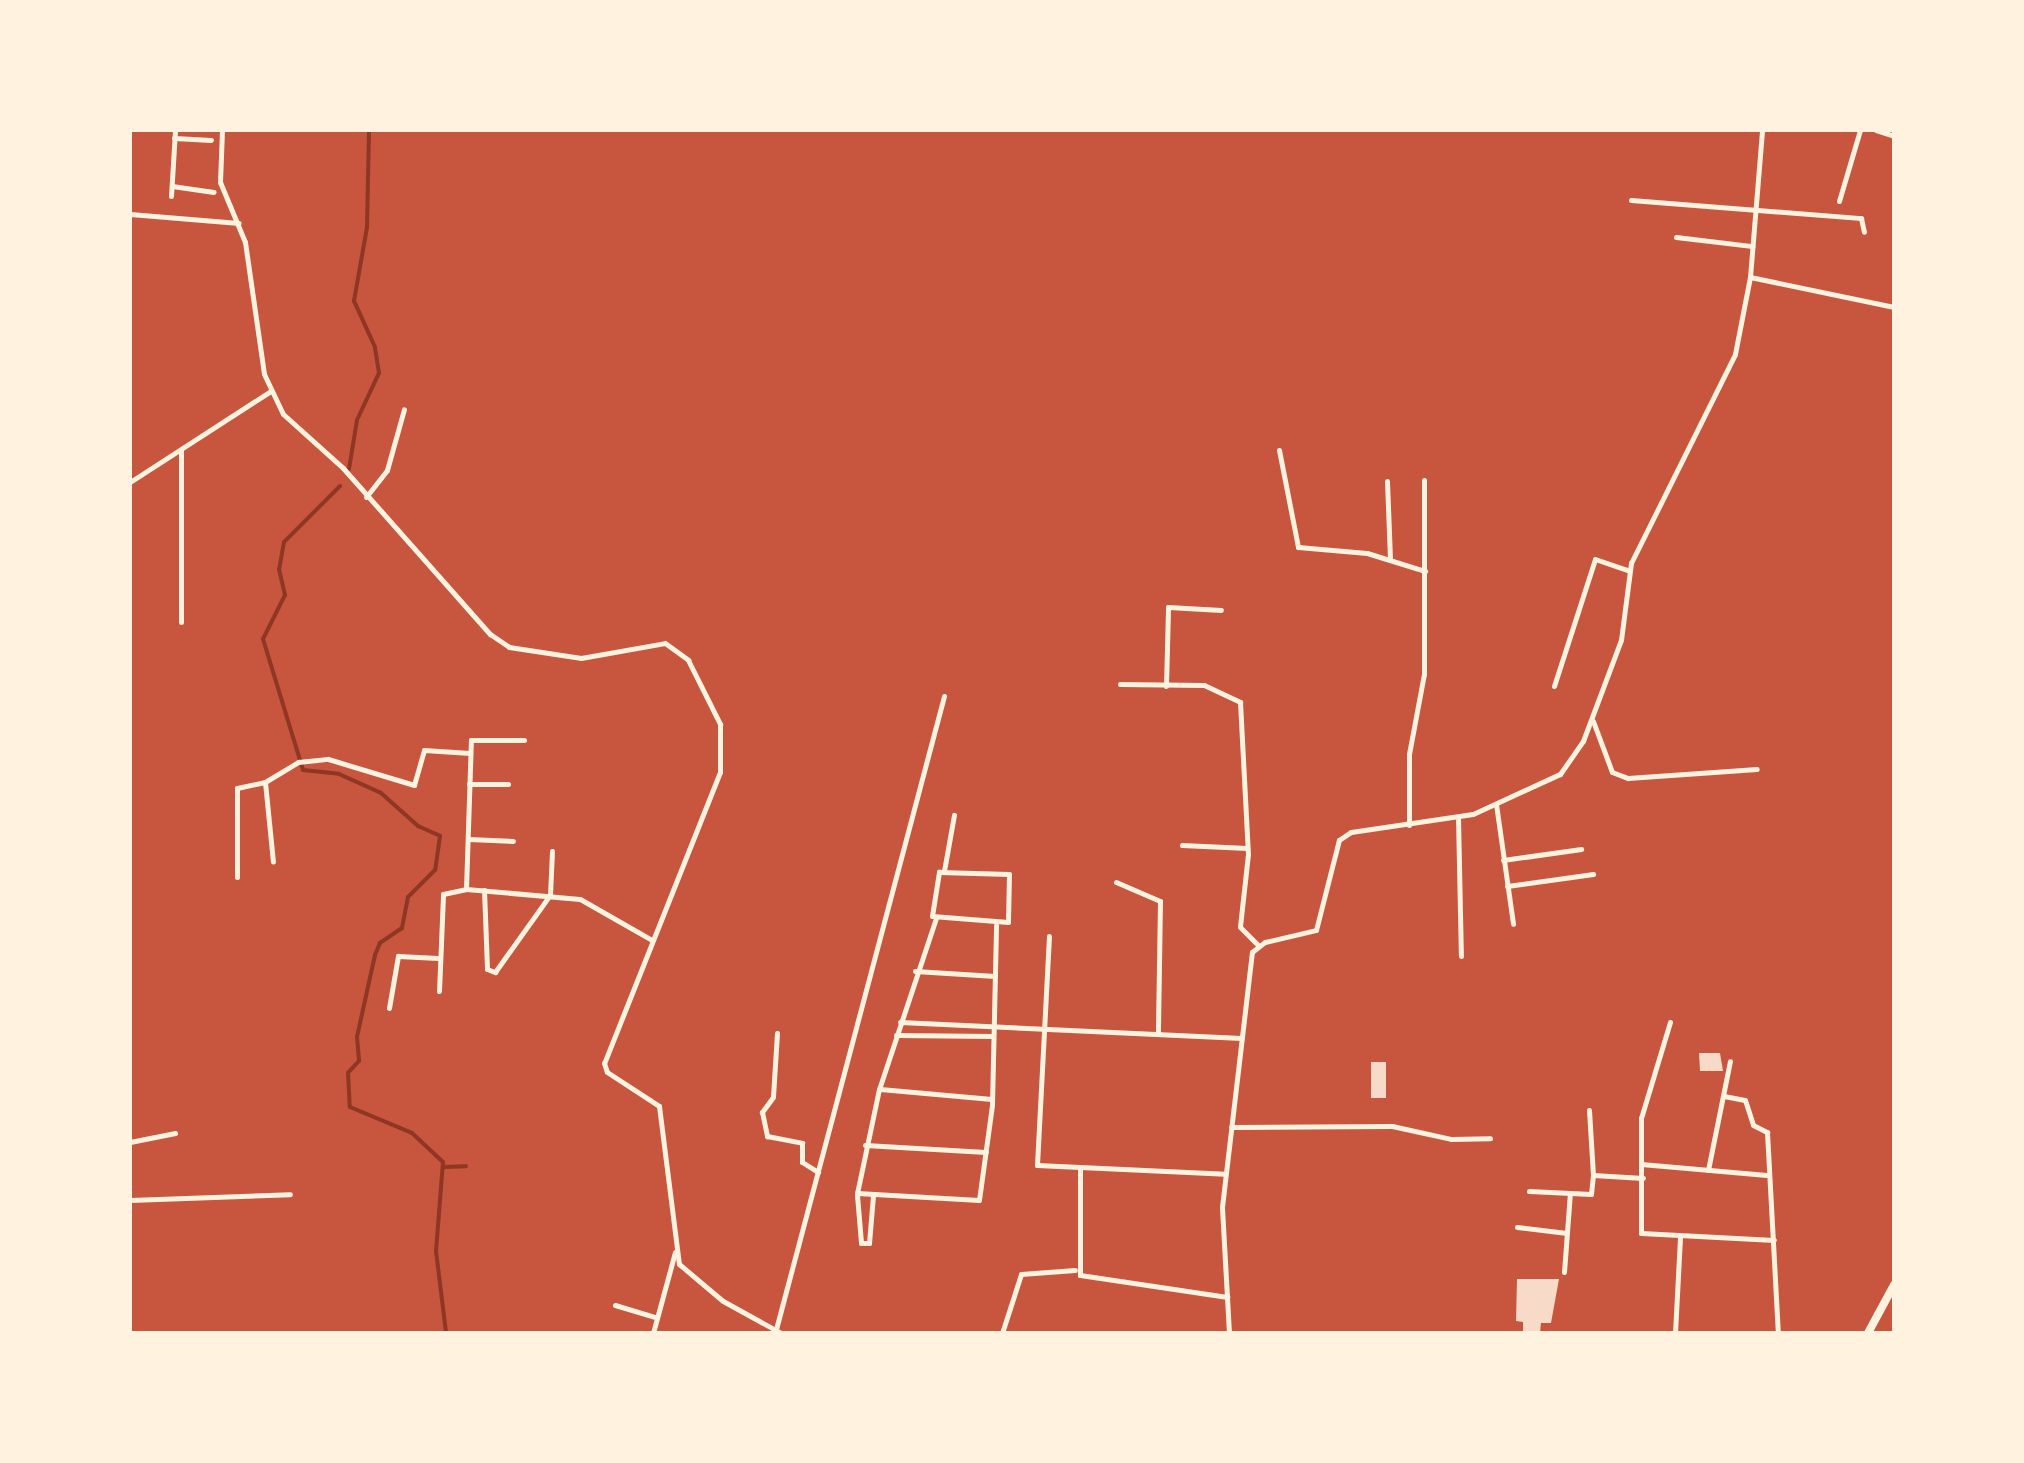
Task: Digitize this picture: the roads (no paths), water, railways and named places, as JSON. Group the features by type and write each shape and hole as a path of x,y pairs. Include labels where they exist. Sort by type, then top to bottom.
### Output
{"main road":[{"path":"1868,1333 1894,1286"}],"street":[{"path":"171,196 175,130"},
{"path":"222,130 220,182 239,223 269,392 460,605 509,647 581,658 665,643 688,660 720,724 720,772 604,1063 607,1072 659,1106 675,1252 653,1333"},
{"path":"1229,1333 1225,1174 1246,970 1258,945 1316,930 1339,840 1351,832 1458,817 1560,774 1592,721 1621,640 1629,571 1736,354 1750,277 1762,130"},
{"path":"1840,201 1860,130"},
{"path":"1876,130 1894,136"},
{"path":"174,138 212,140"},
{"path":"172,186 214,192"},
{"path":"1631,200 1756,206 1864,219 1864,232"},
{"path":"130,214 239,223"},
{"path":"1676,237 1752,246"},
{"path":"1750,277 1894,308"},
{"path":"130,482 269,392"},
{"path":"366,497 387,470 404,409"},
{"path":"181,450 181,622"},
{"path":"1279,450 1298,547 1390,560 1425,571"},
{"path":"1409,826 1410,754 1424,674 1424,480"},
{"path":"1387,481 1390,560"},
{"path":"1554,686 1595,558 1629,571"},
{"path":"1166,686 1168,607 1221,610"},
{"path":"1120,684 1204,685 1240,702 1247,848 1240,927 1258,945"},
{"path":"675,1252 698,1283 778,1331 944,696"},
{"path":"1592,721 1619,776 1757,769"},
{"path":"466,889 471,740 524,740"},
{"path":"237,877 237,788 265,782 298,762 328,759 414,785 424,750 470,753"},
{"path":"265,782 272,862"},
{"path":"470,784 508,784"},
{"path":"1496,804 1512,924"},
{"path":"944,871 954,815"},
{"path":"1458,817 1461,956"},
{"path":"468,840 512,840"},
{"path":"1182,846 1247,848"},
{"path":"1503,860 1580,850"},
{"path":"484,890 490,972 504,962 550,895 552,851"},
{"path":"873,1195 869,1243 861,1244 857,1193 865,1145 915,971 936,918 936,876 944,871 1013,878 1010,918 996,924 936,918"},
{"path":"1507,886 1593,874"},
{"path":"1116,882 1160,901 1158,1034"},
{"path":"439,992 439,898 466,889 580,899 652,940"},
{"path":"857,1193 974,1203 986,1152 992,1099 996,924"},
{"path":"1049,936 1048,1025 1035,1160 1044,1167 1225,1174"},
{"path":"389,1008 398,956 438,958"},
{"path":"915,971 995,976"},
{"path":"900,1022 1048,1025 1242,1038"},
{"path":"1670,1022 1641,1118 1641,1233 1774,1240"},
{"path":"777,1034 772,1098 762,1112 767,1136 802,1143 802,1162 818,1172"},
{"path":"896,1034 993,1036"},
{"path":"1708,1170 1730,1061"},
{"path":"880,1089 992,1099"},
{"path":"1724,1096 1745,1100 1753,1126 1766,1132 1778,1333"},
{"path":"1530,1191 1592,1194 1589,1110"},
{"path":"1231,1127 1392,1126 1451,1139 1490,1138"},
{"path":"130,1142 175,1133"},
{"path":"865,1145 986,1152"},
{"path":"1641,1164 1768,1175"},
{"path":"1077,1270 1080,1168"},
{"path":"1593,1175 1643,1178"},
{"path":"1564,1272 1570,1193"},
{"path":"130,1200 290,1194"},
{"path":"1516,1228 1567,1233"},
{"path":"1675,1333 1680,1237"},
{"path":"1002,1333 1021,1274 1077,1270 1086,1278 1227,1298"},
{"path":"616,1305 656,1317"}],"waterway":[{"path":"349,469 357,420 379,373 375,347 354,301 367,227 369,130"},
{"path":"340,486 284,542 279,569 285,595 263,639 303,770 339,774 381,793 418,826 440,836 435,870 408,897 402,928 380,943 375,955 357,1037 359,1061 348,1073 350,1107 412,1133 443,1162 436,1251 446,1333"},
{"path":"443,1167 466,1166"}]}
